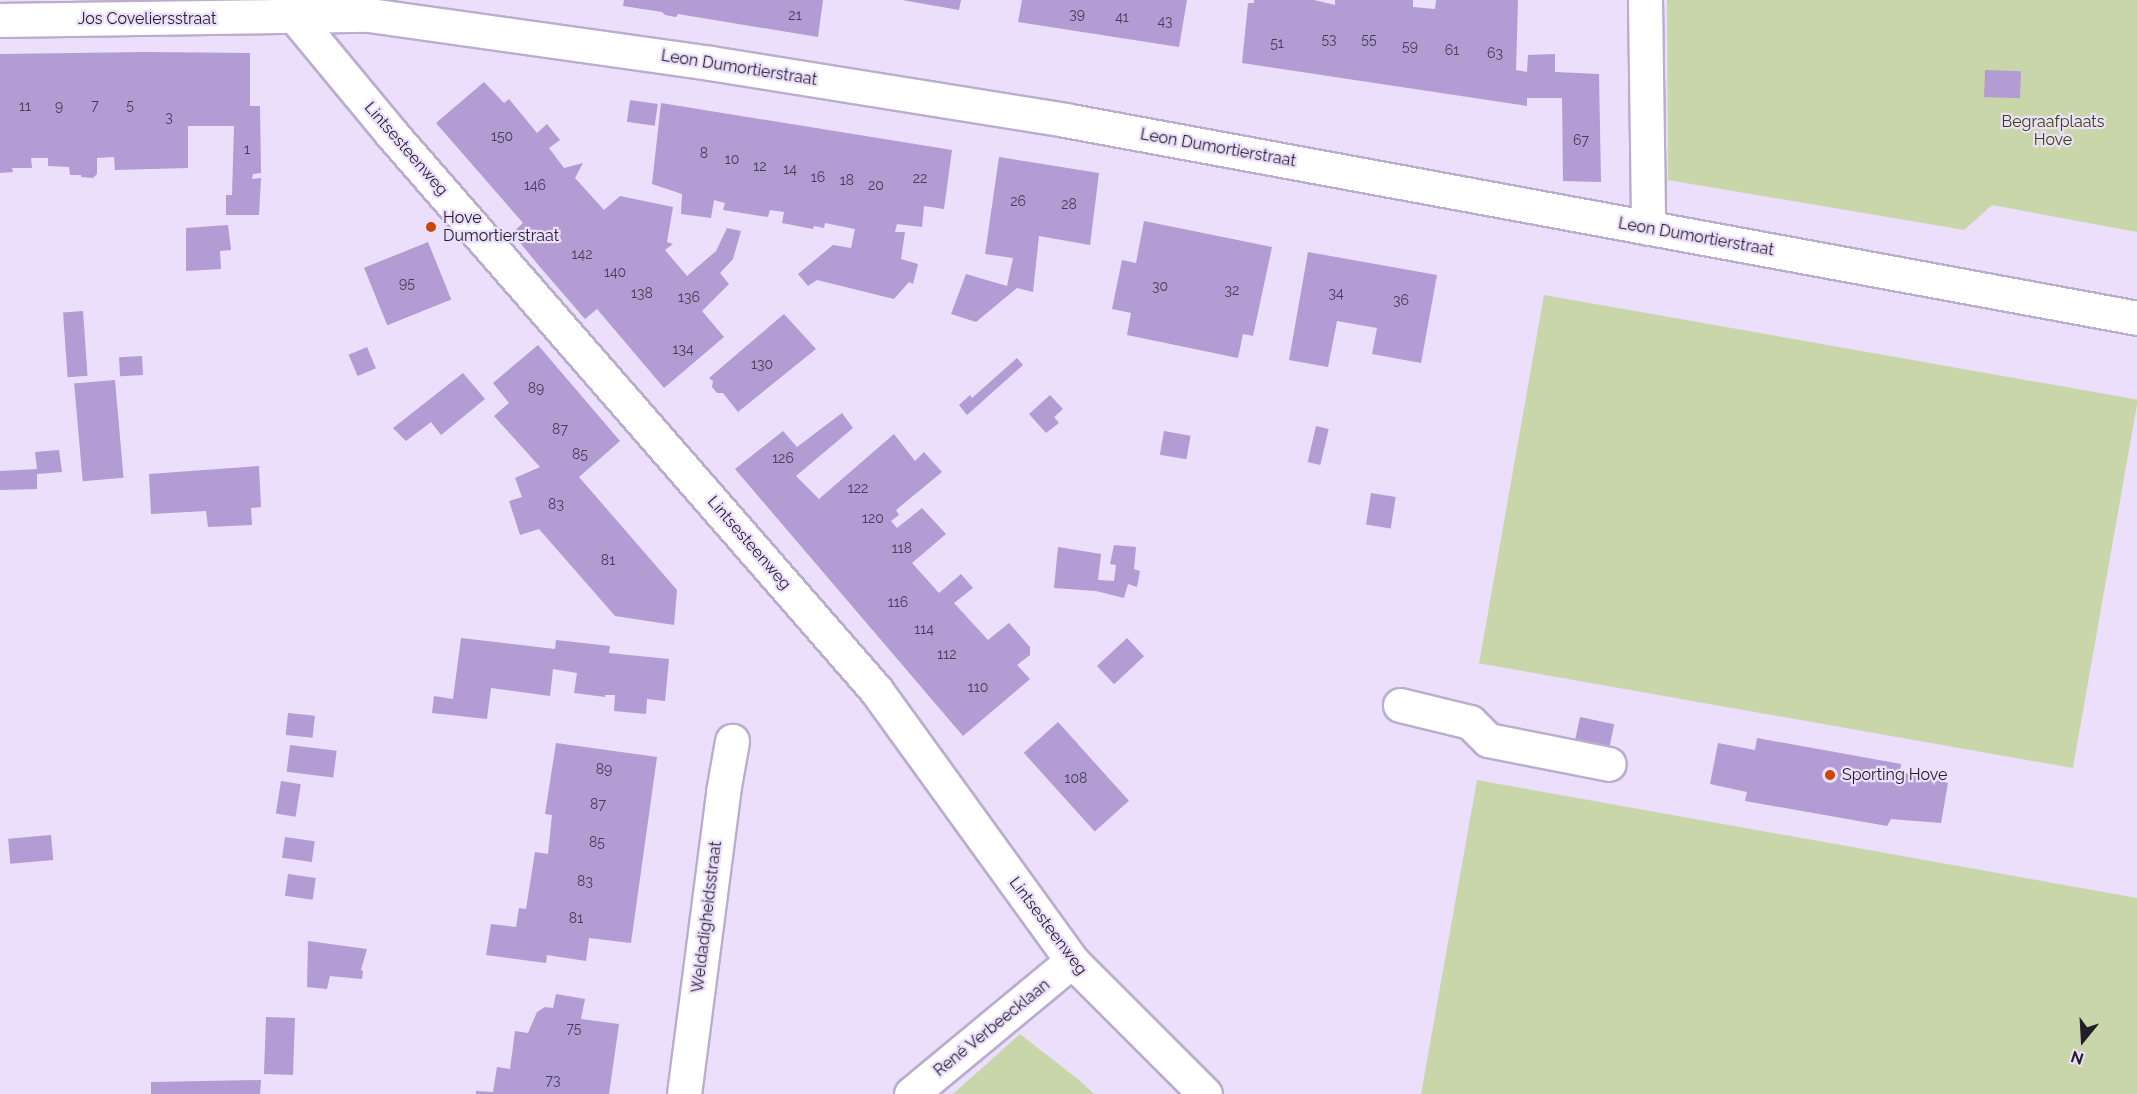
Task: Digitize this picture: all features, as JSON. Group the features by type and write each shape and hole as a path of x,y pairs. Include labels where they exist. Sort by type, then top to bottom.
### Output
{"street":[{"path":"1646,0 1648,228"},
{"name":"Leon Dumortierstraat","path":"288,9 369,15 710,63 1065,120 2137,318"},
{"name":"Jos Coveliersstraat","path":"0,20 288,9"},
{"name":"Lintsesteenweg","path":"288,9 391,133 876,690 1072,962 1205,1094"},
{"path":"1400,705 1470,722 1488,740 1609,764"},
{"name":"Weldadigheidsstraat","path":"684,1094 723,792 732,741"},
{"name":"René Verbeecklaan","path":"911,1094 1072,962"}],"green space":[{"name":"Begraafplaats Hove","path":"1667,0 2137,0 2137,232 1992,205 1964,230 1668,180"},
{"path":"1544,295 2137,400 2073,768 1479,663"},
{"path":"1477,780 2137,898 2137,1094 1421,1094"},
{"path":"1020,1034 1079,1080 1094,1094 953,1094"}],"building":[{"path":"624,0 823,0 818,37 678,14 676,17 665,15 662,12 623,6"},
{"path":"902,0 961,0 959,10"},
{"path":"1022,0 1187,0 1179,47 1018,22"},
{"path":"1254,0 1314,0 1335,5 1335,0 1413,0 1413,7 1435,9 1436,0 1518,0 1516,70 1527,72 1528,55 1555,54 1555,72 1599,74 1601,182 1563,181 1562,98 1527,98 1527,106 1242,63 1248,3 1254,3"},
{"path":"250,53 250,106 260,106 261,173 253,174 252,179 261,178 259,215 226,215 226,195 232,195 234,126 188,126 188,168 115,170 114,157 97,158 97,174 93,178 70,175 69,167 48,166 48,158 31,158 32,168 12,168 13,172 0,173 0,54"},
{"path":"1985,70 2021,71 2020,98 1984,97"},
{"path":"484,82 504,103 509,99 537,133 547,124 560,140 549,148 564,168 583,163 575,178 604,210 620,196 673,207 667,242 673,244 665,250 687,276 716,251 727,228 741,231 733,259 720,273 729,284 702,311 724,337 664,388 597,309 585,319 540,267 512,233 523,223 436,123"},
{"path":"630,100 658,104 655,126 627,122"},
{"path":"661,103 952,150 944,209 924,206 922,227 897,224 895,232 905,232 901,259 918,264 913,284 909,282 894,299 817,280 808,286 798,274 833,245 851,248 855,229 825,223 824,228 814,226 813,229 782,223 784,212 770,210 768,217 723,210 725,203 714,200 711,218 681,214 682,194 652,184"},
{"path":"999,157 1099,173 1090,245 1039,236 1033,292 1017,288 976,322 951,314 966,274 1007,286 1013,258 985,254"},
{"path":"1144,221 1272,247 1253,336 1243,334 1238,358 1127,335 1131,313 1112,309 1122,260 1136,263"},
{"path":"228,225 231,250 220,251 221,269 186,271 186,228"},
{"path":"428,242 451,299 387,325 364,268"},
{"path":"1308,252 1437,275 1421,363 1372,354 1377,328 1337,321 1328,367 1289,360"},
{"path":"83,311 88,376 68,377 63,312"},
{"path":"784,314 816,349 738,412 723,393 717,393 712,387 713,381 709,378"},
{"path":"538,345 620,441 579,477 677,590 674,625 615,616 539,529 520,535 509,501 522,497 515,478 540,467 494,416 509,403 493,383"},
{"path":"367,347 376,368 358,376 349,355"},
{"path":"142,356 143,375 120,376 119,357"},
{"path":"1017,358 1023,365 967,415 959,405 970,395 972,398"},
{"path":"463,373 485,399 441,435 431,422 406,441 393,428"},
{"path":"115,380 124,478 83,481 74,384"},
{"path":"1050,395 1063,409 1054,417 1059,423 1046,433 1029,414"},
{"path":"842,413 853,428 796,476 819,499 894,434 915,461 924,452 942,472 896,510 899,515 891,521 897,528 922,508 946,534 912,563 939,593 961,574 973,588 954,603 988,640 1009,623 1030,647 1030,655 1017,665 1030,679 963,736 735,469 783,431 797,447"},
{"path":"1316,426 1329,429 1320,465 1308,462"},
{"path":"1164,431 1191,436 1186,459 1160,455"},
{"path":"59,450 62,472 37,474 37,489 0,490 0,471 37,469 35,452"},
{"path":"259,466 261,507 251,508 252,525 208,527 206,511 151,514 149,474"},
{"path":"1371,493 1396,497 1391,529 1366,525"},
{"path":"1114,545 1136,547 1134,569 1140,571 1137,587 1128,584 1124,598 1096,591 1054,588 1058,547 1101,554 1098,580 1114,581 1116,565 1110,564"},
{"path":"461,638 555,649 556,640 610,646 609,653 669,659 665,701 647,699 646,714 614,711 615,695 605,695 605,697 574,693 577,673 553,669 550,696 491,688 487,719 432,713 434,696 453,699"},
{"path":"1127,638 1144,656 1114,684 1097,666"},
{"path":"288,713 315,716 313,738 286,735"},
{"path":"1580,717 1614,724 1608,752 1574,744"},
{"path":"1058,722 1129,801 1095,832 1024,753"},
{"path":"1757,738 1901,764 1900,772 1948,783 1941,823 1891,819 1887,826 1745,801 1747,792 1710,784 1718,743 1755,750"},
{"path":"556,743 657,757 631,943 589,938 586,961 547,955 546,963 486,955 491,924 516,927 519,908 526,909 535,852 548,854 552,815 545,814"},
{"path":"290,745 337,751 333,778 287,772"},
{"path":"281,781 301,784 296,817 276,814"},
{"path":"51,835 53,860 10,864 8,839"},
{"path":"285,837 315,841 312,862 282,858"},
{"path":"288,874 316,878 313,900 285,896"},
{"path":"308,941 367,949 361,970 363,971 362,979 330,976 327,989 307,987"},
{"path":"556,994 585,999 581,1019 619,1024 609,1094 476,1094 476,1091 493,1092 497,1067 510,1069 515,1031 528,1033 537,1012 545,1007 553,1008"},
{"path":"266,1017 295,1018 293,1075 264,1074"},
{"path":"261,1080 260,1094 151,1094 151,1082"}],"place":[{"name":"Hove Dumortierstraat","path":"431,227"},
{"name":"Sporting Hove","path":"1830,775"}]}
